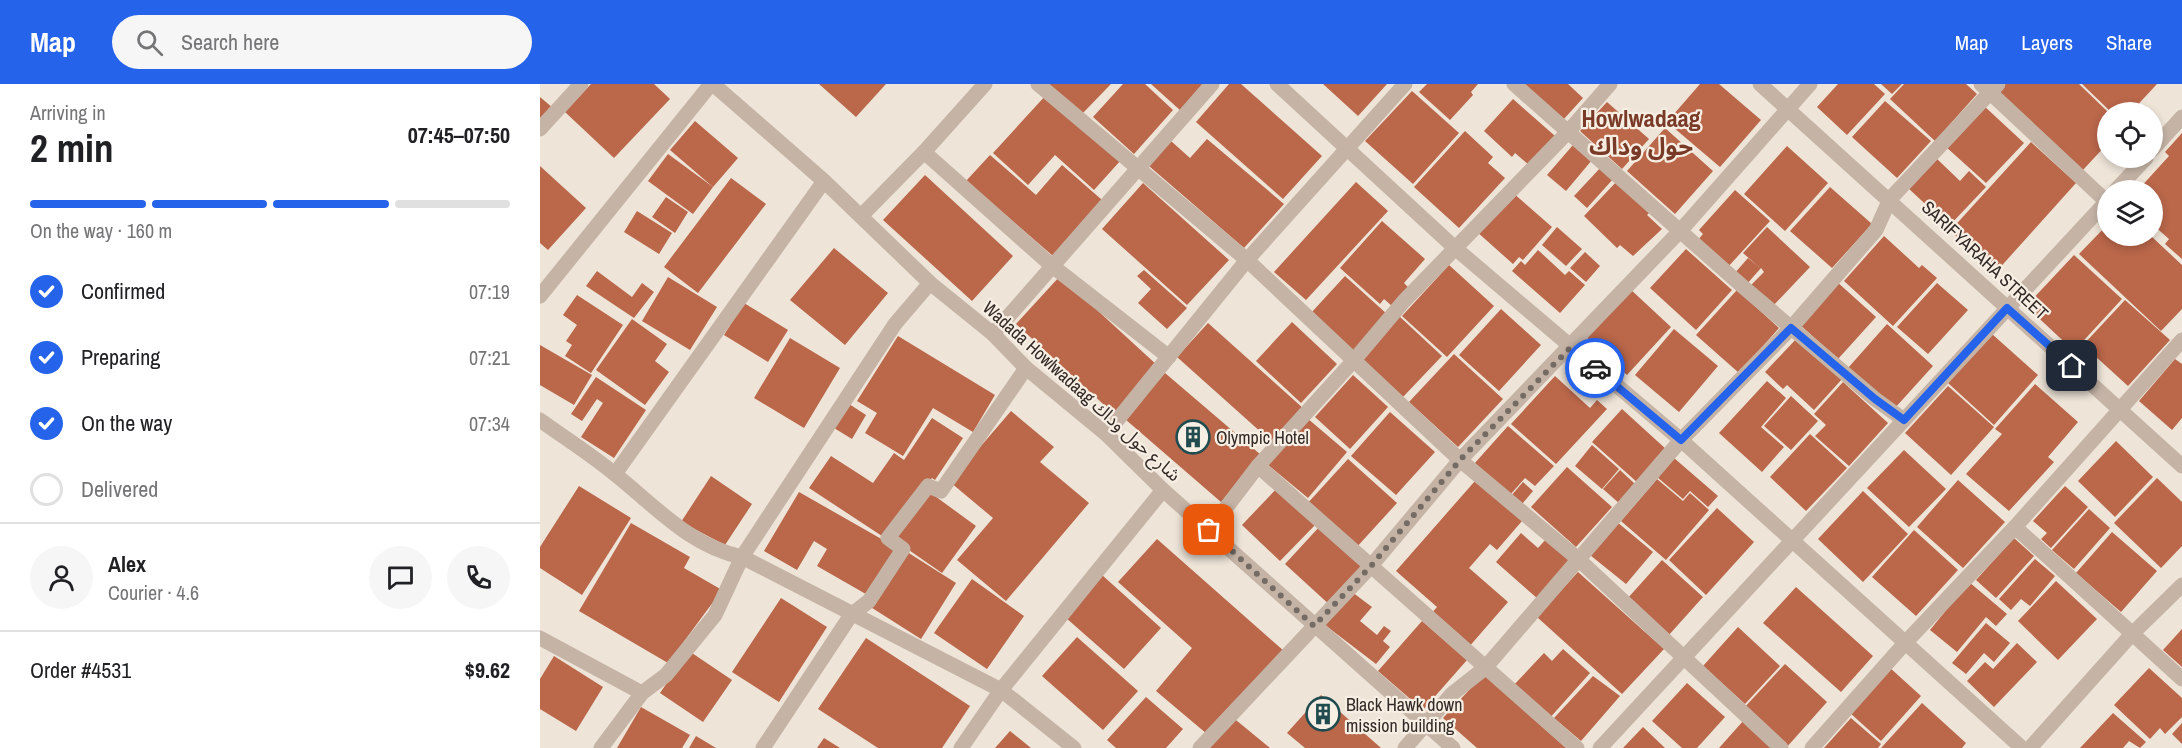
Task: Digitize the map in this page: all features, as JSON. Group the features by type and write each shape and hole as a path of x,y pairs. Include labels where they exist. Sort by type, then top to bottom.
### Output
{"street":[{"path":"540,129 581,84"},
{"path":"540,296 712,84"},
{"name":"Wadada Howlwadaag شارع حول وداك","path":"712,84 862,215 930,283 993,334 1026,368 1106,434 1163,490 1454,748"},
{"path":"862,215 924,152 985,84"},
{"path":"1038,84 1247,260 1460,460 1577,558 1781,748"},
{"path":"993,334 1051,265 1212,84"},
{"path":"1277,84 1455,248 1681,440 1792,543 2022,748"},
{"path":"1106,434 1247,260 1406,84"},
{"path":"1514,84 1791,328 1875,399 1904,420"},
{"path":"1209,530 1258,466 1404,301 1568,132 1610,84"},
{"name":"SARIFYARAHA STREET","path":"1760,84 1890,199 2182,466"},
{"path":"1200,748 1371,566 1460,460 1681,230 1810,84"},
{"path":"1405,748 1452,694 1485,668 1577,558 1681,440 1791,328 1876,230 1890,199 1990,87 2097,186"},
{"path":"2163,138 2182,117"},
{"path":"924,152 1051,265 1169,357"},
{"path":"2126,180 2137,168"},
{"path":"615,474 824,181"},
{"path":"1600,748 2097,212"},
{"path":"601,748 642,693 666,675 715,615 742,557 895,324 930,283"},
{"path":"1812,748 1905,643 2016,527 2182,340"},
{"path":"763,748 851,615 869,601 903,549 888,538 928,486 941,491 1026,368"},
{"path":"540,420 615,474 673,525 721,552 742,557 851,615 1001,690 1074,748"},
{"path":"1258,466 1577,748"},
{"path":"960,748 1001,690 1163,490"},
{"path":"2016,527 2182,680"},
{"path":"2030,748 2132,635 2182,585"},
{"path":"540,638 642,693"}],"building":[{"path":"591,84 654,84 670,99 614,158 565,112"},
{"path":"819,84 886,84 856,117"},
{"path":"1047,84 1111,84 1080,116"},
{"path":"1123,84 1145,84 1173,110 1134,154 1093,117"},
{"path":"1151,84 1205,84 1181,111"},
{"path":"1229,84 1241,84 1322,156 1283,199 1196,122"},
{"path":"1323,84 1387,84 1358,116"},
{"path":"1427,84 1478,84 1471,92 1473,95 1450,120 1419,92"},
{"path":"1525,84 1568,84 1583,98 1563,120"},
{"path":"1700,84 1719,84 1761,120 1720,167 1667,122"},
{"path":"1838,84 1874,84 1885,94 1847,135 1817,107"},
{"path":"1881,84 1902,84 1892,94"},
{"path":"1904,84 1966,84 1977,94 1935,141 1890,99"},
{"path":"2003,84 2079,84 2098,102 2097,155 2082,171 1995,92"},
{"path":"2082,84 2157,84 2140,102 2101,102"},
{"path":"1412,91 1459,133 1413,184 1365,141"},
{"path":"1047,94 1121,160 1094,190 1055,155 1028,185 993,153"},
{"path":"540,97 553,108 540,122"},
{"path":"1513,99 1555,136 1529,165 1515,153 1512,157 1484,131"},
{"path":"1885,101 1931,141 1897,178 1852,137"},
{"path":"1607,102 1649,139 1622,169 1580,131"},
{"path":"1983,105 2024,143 1986,183 1945,146"},
{"path":"695,121 738,158 713,187 670,150"},
{"path":"1665,128 1713,171 1675,214 1627,171"},
{"path":"1465,131 1493,157 1488,163 1505,178 1459,228 1414,187"},
{"path":"2182,133 2182,259 2165,244 2169,239 2163,234 2163,180 2147,180 2158,168 2163,168 2163,163 2169,156 2165,152"},
{"path":"1207,139 1284,204 1244,248 1149,166 1171,141 1190,158"},
{"path":"2031,142 2076,183 1996,272 1950,231"},
{"path":"1573,145 1592,160 1566,191 1547,175"},
{"path":"1787,146 1828,183 1785,231 1744,194"},
{"path":"668,154 713,187 693,214 648,181"},
{"path":"990,155 1036,195 1062,165 1102,200 1053,256 966,181"},
{"path":"1936,158 1960,181 1969,171 1986,187 1949,226 1908,188"},
{"path":"540,166 586,208 548,250 540,243"},
{"path":"1602,166 1614,178 1587,208 1574,196"},
{"path":"925,175 1013,256 972,301 883,220"},
{"path":"731,178 766,204 698,293 664,267"},
{"path":"1618,180 1652,210 1647,215 1662,229 1633,256 1620,245 1617,248 1584,216"},
{"path":"1356,182 1388,211 1306,300 1274,272"},
{"path":"1143,183 1229,260 1187,305 1102,229"},
{"path":"1830,187 1872,224 1832,268 1790,231"},
{"path":"1735,190 1770,221 1727,268 1697,241 1703,234 1699,230"},
{"path":"1512,192 1552,227 1523,260 1519,257 1513,264 1476,231"},
{"path":"666,197 688,212 675,233 652,217"},
{"path":"637,211 672,233 659,254 624,232"},
{"path":"1382,221 1425,259 1404,283 1409,288 1392,306 1384,299 1380,304 1340,268"},
{"path":"1557,227 1582,249 1566,266 1542,245"},
{"path":"1767,227 1810,267 1772,307 1750,286 1764,272 1761,268 1746,285 1734,274 1748,258 1759,267 1743,253"},
{"path":"2097,235 2097,246 2162,246 2182,265 2182,309 2161,331 2079,254"},
{"path":"1884,236 1919,268 1922,265 1937,278 1893,326 1844,281"},
{"path":"834,248 888,293 845,345 790,300"},
{"path":"1686,249 1732,290 1696,330 1650,288"},
{"path":"1538,250 1565,275 1569,271 1585,285 1560,313 1512,271 1521,261 1525,265"},
{"path":"1585,252 1600,266 1586,282 1570,268"},
{"path":"2074,255 2122,299 2074,351 2026,306"},
{"path":"1449,265 1494,306 1447,357 1402,316"},
{"path":"1144,270 1187,308 1167,329 1138,303 1151,289 1137,276"},
{"path":"597,271 632,297 642,283 654,292 634,318 586,286"},
{"path":"1060,276 1158,366 1114,414 1016,324"},
{"path":"1345,276 1388,315 1354,352 1311,313"},
{"path":"668,277 717,307 690,350 642,321"},
{"path":"1836,281 1876,317 1838,359 1798,323"},
{"path":"1937,283 1968,310 1928,354 1897,327"},
{"path":"1629,288 1671,327 1627,375 1585,336"},
{"path":"1737,290 1779,328 1739,373 1696,335"},
{"path":"577,295 623,325 591,373 565,356 572,345 566,341 577,325 563,315"},
{"path":"2125,300 2170,340 2128,386 2083,345"},
{"path":"744,303 788,330 768,362 724,335"},
{"path":"1501,309 1541,345 1499,391 1459,355"},
{"path":"1399,316 1442,356 1402,398 1360,358"},
{"path":"632,319 667,344 655,361 669,372 645,405 596,370"},
{"path":"1292,322 1337,364 1301,403 1256,361"},
{"path":"1208,323 1304,409 1273,443 1177,357"},
{"path":"1887,324 1933,366 1894,409 1848,368"},
{"path":"1674,329 1718,366 1679,412 1635,375"},
{"path":"1992,334 2038,375 1994,425 1948,383"},
{"path":"898,336 995,395 973,432 933,408 903,456 865,433 877,413 857,401"},
{"path":"1798,337 1843,378 1814,410 1787,385 1783,389 1765,372"},
{"path":"790,338 840,368 804,428 754,398"},
{"path":"540,345 592,375 574,405 540,385"},
{"path":"1454,354 1503,399 1458,447 1409,402"},
{"path":"2175,359 2182,364 2182,418 2172,430 2139,401"},
{"name":"Olympic Hotel","path":"1165,373 1261,455 1221,502 1125,419"},
{"path":"1353,375 1388,407 1350,449 1315,417"},
{"path":"1555,376 1590,408 1597,400 1607,409 1556,464 1511,424"},
{"path":"596,377 646,410 614,458 581,437 603,403 597,399 582,421 571,414"},
{"path":"1767,381 1786,398 1761,427 1784,447 1762,472 1719,433"},
{"path":"1843,382 1888,423 1849,466 1815,436 1826,425 1814,414"},
{"path":"2035,384 2078,422 2048,457 2054,462 2009,511 1966,474 2002,434 1995,429"},
{"path":"1948,386 1994,427 1951,475 1905,433"},
{"path":"1791,396 1818,421 1791,450 1764,426"},
{"path":"849,404 866,415 852,439 834,428"},
{"path":"1622,409 1667,450 1638,483 1592,442"},
{"path":"1011,411 1054,447 1040,462 1089,503 1006,601 957,560 993,518 950,482"},
{"path":"1390,412 1435,452 1396,495 1351,456"},
{"path":"932,418 963,438 935,480 932,478 885,538 809,488 831,456 873,483 894,453 904,460"},
{"path":"1307,418 1347,452 1308,498 1267,464"},
{"path":"1508,426 1554,466 1535,486 1525,478 1510,495 1474,464"},
{"path":"1810,434 1847,468 1806,511 1770,477"},
{"path":"2116,441 2153,477 2115,517 2078,481"},
{"path":"1592,445 1619,469 1602,489 1575,466"},
{"path":"1904,450 1946,489 1909,527 1867,488"},
{"path":"1674,458 1718,496 1708,507 1690,491 1683,499 1657,477"},
{"path":"1348,459 1397,503 1355,549 1306,505"},
{"path":"1567,467 1612,507 1576,547 1531,507"},
{"path":"1620,470 1636,485 1620,504 1603,489"},
{"path":"711,476 752,504 725,545 681,522"},
{"path":"2157,478 2182,502 2182,546 2161,568 2114,523"},
{"path":"1657,479 1683,501 1690,493 1709,510 1666,560 1621,521"},
{"path":"1958,480 2005,522 1963,568 1917,527"},
{"path":"1475,481 1522,521 1497,550 1490,544 1469,568 1508,602 1468,648 1430,615 1437,607 1396,571"},
{"path":"1523,482 1533,491 1522,504 1511,496"},
{"path":"579,486 631,518 582,595 540,568 540,547"},
{"path":"1279,486 1317,523 1280,561 1242,525"},
{"path":"2065,486 2088,507 2051,548 2041,539 2047,533 2033,521"},
{"path":"928,491 976,526 942,573 893,539"},
{"path":"1863,491 1908,534 1863,582 1818,539"},
{"path":"799,492 899,549 871,597 817,566 827,549 814,541 797,570 764,551"},
{"path":"1717,508 1754,542 1706,595 1669,560"},
{"path":"2089,509 2110,528 2074,569 2052,550"},
{"path":"1617,522 1653,552 1626,584 1590,555"},
{"path":"631,523 690,557 684,568 722,590 668,663 579,611"},
{"path":"1321,525 1368,567 1332,607 1285,564"},
{"path":"1914,530 1958,570 1916,616 1872,577"},
{"path":"2112,532 2157,571 2121,612 2076,573"},
{"path":"1521,533 1538,548 1547,538 1572,560 1538,599 1496,562"},
{"path":"2014,538 2034,556 1996,598 1976,580"},
{"path":"1157,539 1284,651 1207,734 1156,691 1192,648 1118,582"},
{"path":"904,550 956,583 921,639 869,606"},
{"path":"2035,559 2055,576 2030,606 2021,599 2011,610 1999,599"},
{"path":"1662,560 1703,597 1668,636 1627,599"},
{"path":"1578,572 1664,649 1622,694 1537,617"},
{"path":"1102,575 1161,628 1124,669 1065,617"},
{"path":"972,579 1024,616 987,669 934,633"},
{"path":"2056,581 2097,619 2058,660 2018,621"},
{"path":"1969,582 2007,614 1996,626 1986,617 1957,652 1930,630"},
{"path":"1796,587 1873,656 1841,692 1763,623"},
{"path":"1352,592 1372,607 1360,621 1377,635 1384,626 1391,631 1383,641 1390,647 1376,664 1325,625"},
{"path":"781,598 827,627 779,702 732,672"},
{"path":"1422,621 1467,660 1423,710 1378,671"},
{"path":"1986,623 2010,643 1994,662 1984,653 1966,674 1952,663"},
{"path":"1738,627 1780,666 1745,704 1703,666"},
{"path":"2182,629 2182,667 2163,650"},
{"path":"1077,637 1138,691 1103,730 1042,676"},
{"path":"866,638 970,706 942,748 878,748 818,709"},
{"path":"2017,643 2037,662 1994,707 1967,681 1985,662 1993,669"},
{"path":"1563,649 1590,673 1548,720 1512,687 1544,653 1552,661"},
{"path":"689,651 732,680 703,722 660,693"},
{"path":"554,656 603,687 576,731 540,709 540,679"},
{"path":"1785,664 1827,702 1786,748 1743,709"},
{"path":"1889,667 1921,696 1881,741 1849,712"},
{"path":"2149,668 2182,698 2182,717 2165,734 2160,728 2150,739 2114,705"},
{"path":"1484,674 1566,748 1477,748 1443,718"},
{"path":"1593,676 1620,696 1581,741 1554,718"},
{"path":"1687,683 1725,717 1697,748 1682,748 1652,721"},
{"name":"Black Hawk down mission building","path":"1321,695 1381,748 1305,748 1287,733"},
{"path":"1146,697 1183,729 1166,748 1116,748 1107,740"},
{"path":"1922,703 1966,743 1962,748 1881,748"},
{"path":"641,707 690,735 682,748 617,748"},
{"path":"2113,713 2146,742 2140,748 2129,741 2123,748 2080,748"},
{"path":"1231,716 1270,748 1204,748"},
{"path":"1851,718 1881,744 1878,748 1824,748"},
{"path":"1744,720 1775,748 1719,748"},
{"path":"2182,723 2182,744 2172,734"},
{"path":"1643,727 1665,748 1623,748"},
{"path":"1010,731 1031,748 995,748"},
{"path":"696,736 716,748 689,748"},
{"path":"824,738 840,748 817,748"}],"way so far":[{"path":"1209,530 1314,626 1371,566 1460,460 1570,348 1595,368"}],"place":[{"name":"Olympic Hotel","path":"1193,437"},
{"name":"Black Hawk down mission building","path":"1323,714"}],"district":[{"name":"Howlwadaag حول وداك","path":"1641,132"}],"route":[{"path":"1595,368 1681,440 1791,328 1875,399 1904,420 2007,308 2072,366"}]}
